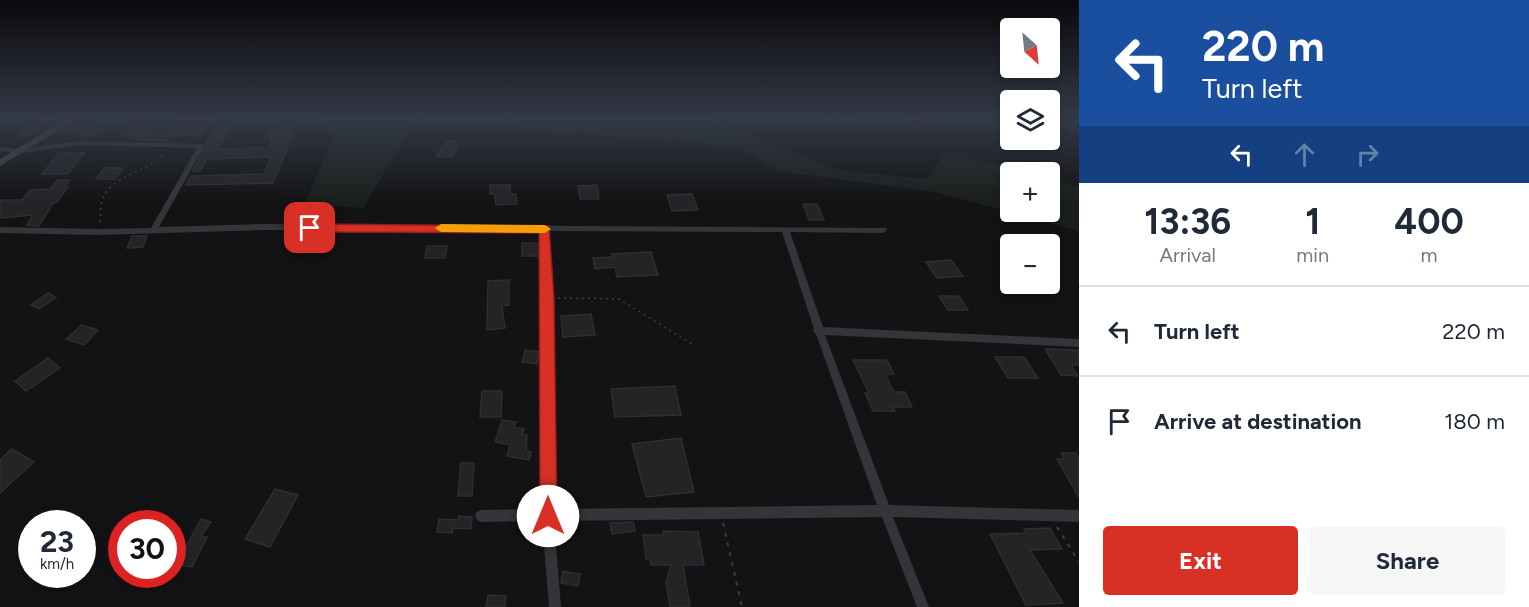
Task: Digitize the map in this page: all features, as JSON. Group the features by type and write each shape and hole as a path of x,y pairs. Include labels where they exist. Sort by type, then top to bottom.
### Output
{"street":[{"path":"0,163 23,146"},
{"path":"0,159 24,146"},
{"path":"154,230 201,146"},
{"path":"0,149 17,150"},
{"path":"0,230 99,232 264,227 882,230"},
{"path":"545,229 548,298 548,516 555,607"},
{"path":"785,230 818,331 884,510 923,607"},
{"path":"818,331 1079,343"},
{"path":"481,516 884,510 1079,516"}],"lane":[{"path":"17,150 50,146"}],"path":[{"path":"99,232 103,197 120,180 158,163 169,146"},
{"path":"548,298 619,299 692,344"},
{"path":"720,514 742,607"},
{"path":"1050,515 1079,562"}],"shaded area":[{"path":"329,146 400,146 363,208 305,204"},
{"path":"730,146 779,146 837,170 926,179 946,152 1000,166 1000,210 935,192 777,171 738,147"},
{"path":"1060,182 1079,187 1079,231 1046,222 1060,222"}],"building":[{"path":"205,146 219,146 217,149 288,146 273,183 186,185 191,176 264,174 271,157 207,159 200,171 193,171"},
{"path":"443,146 458,146 452,157 436,157"},
{"path":"59,153 84,153 68,174 42,174"},
{"path":"104,168 123,168 115,179 96,179"},
{"path":"58,180 70,180 64,187 68,187 56,203 53,203 39,226 27,225 33,215 0,218 0,200 22,200 30,190 50,189"},
{"path":"490,185 510,185 510,194 516,194 517,204 496,205 495,194 490,194"},
{"path":"597,185 599,199 580,199 578,186"},
{"path":"692,194 698,210 672,211 667,195"},
{"path":"803,204 817,204 824,220 809,220"},
{"path":"132,236 147,236 143,247 127,248"},
{"path":"522,243 539,243 540,256 522,256"},
{"path":"427,246 447,246 445,258 425,258"},
{"path":"651,252 658,275 617,277 615,267 595,269 593,258 613,257 612,254"},
{"path":"951,260 963,276 937,278 926,262"},
{"path":"509,280 509,305 502,306 505,328 487,330 488,281"},
{"path":"48,293 56,297 39,309 31,305"},
{"path":"939,296 959,296 968,310 948,310"},
{"path":"591,314 595,335 563,337 561,316"},
{"path":"82,325 98,330 84,345 66,339"},
{"path":"1045,349 1079,350 1079,365 1071,365 1078,376 1061,375"},
{"path":"525,350 539,352 537,364 522,362"},
{"path":"995,357 1024,357 1038,378 1008,378"},
{"path":"48,358 60,368 26,391 15,381"},
{"path":"853,360 887,360 894,374 885,374 894,392 905,392 912,407 893,407 895,411 873,411 865,393 869,393"},
{"path":"675,386 681,415 615,417 611,389"},
{"path":"482,391 502,391 501,417 480,417"},
{"path":"502,420 516,422 514,427 524,429 522,434 527,435 526,451 531,452 529,460 507,456 510,445 495,442"},
{"path":"681,438 694,492 646,497 632,444"},
{"path":"12,449 34,462 0,493 0,460"},
{"path":"1061,453 1076,453 1079,459 1079,498 1057,459 1065,459"},
{"path":"461,463 474,463 472,496 458,496"},
{"path":"275,489 298,495 270,547 245,539"},
{"path":"459,516 472,517 471,529 453,528 452,533 437,532 439,519 458,520"},
{"path":"201,519 211,522 201,536 207,537 192,567 186,566 186,547"},
{"path":"633,522 635,531 612,534 610,523"},
{"path":"1050,528 1062,549 1030,550 1063,603 1026,605 990,534 1026,533 1024,529"},
{"path":"663,531 698,532 704,565 683,565 690,607 670,607 666,582 671,565 651,565 650,559 646,559 643,535 663,535"},
{"path":"563,571 580,574 578,586 561,583"},
{"path":"488,595 506,596 505,607 486,607"}],"slow traffic":[{"path":"441,228 545,229"}],"route":[{"path":"310,228 545,229 548,298 548,516"}]}
